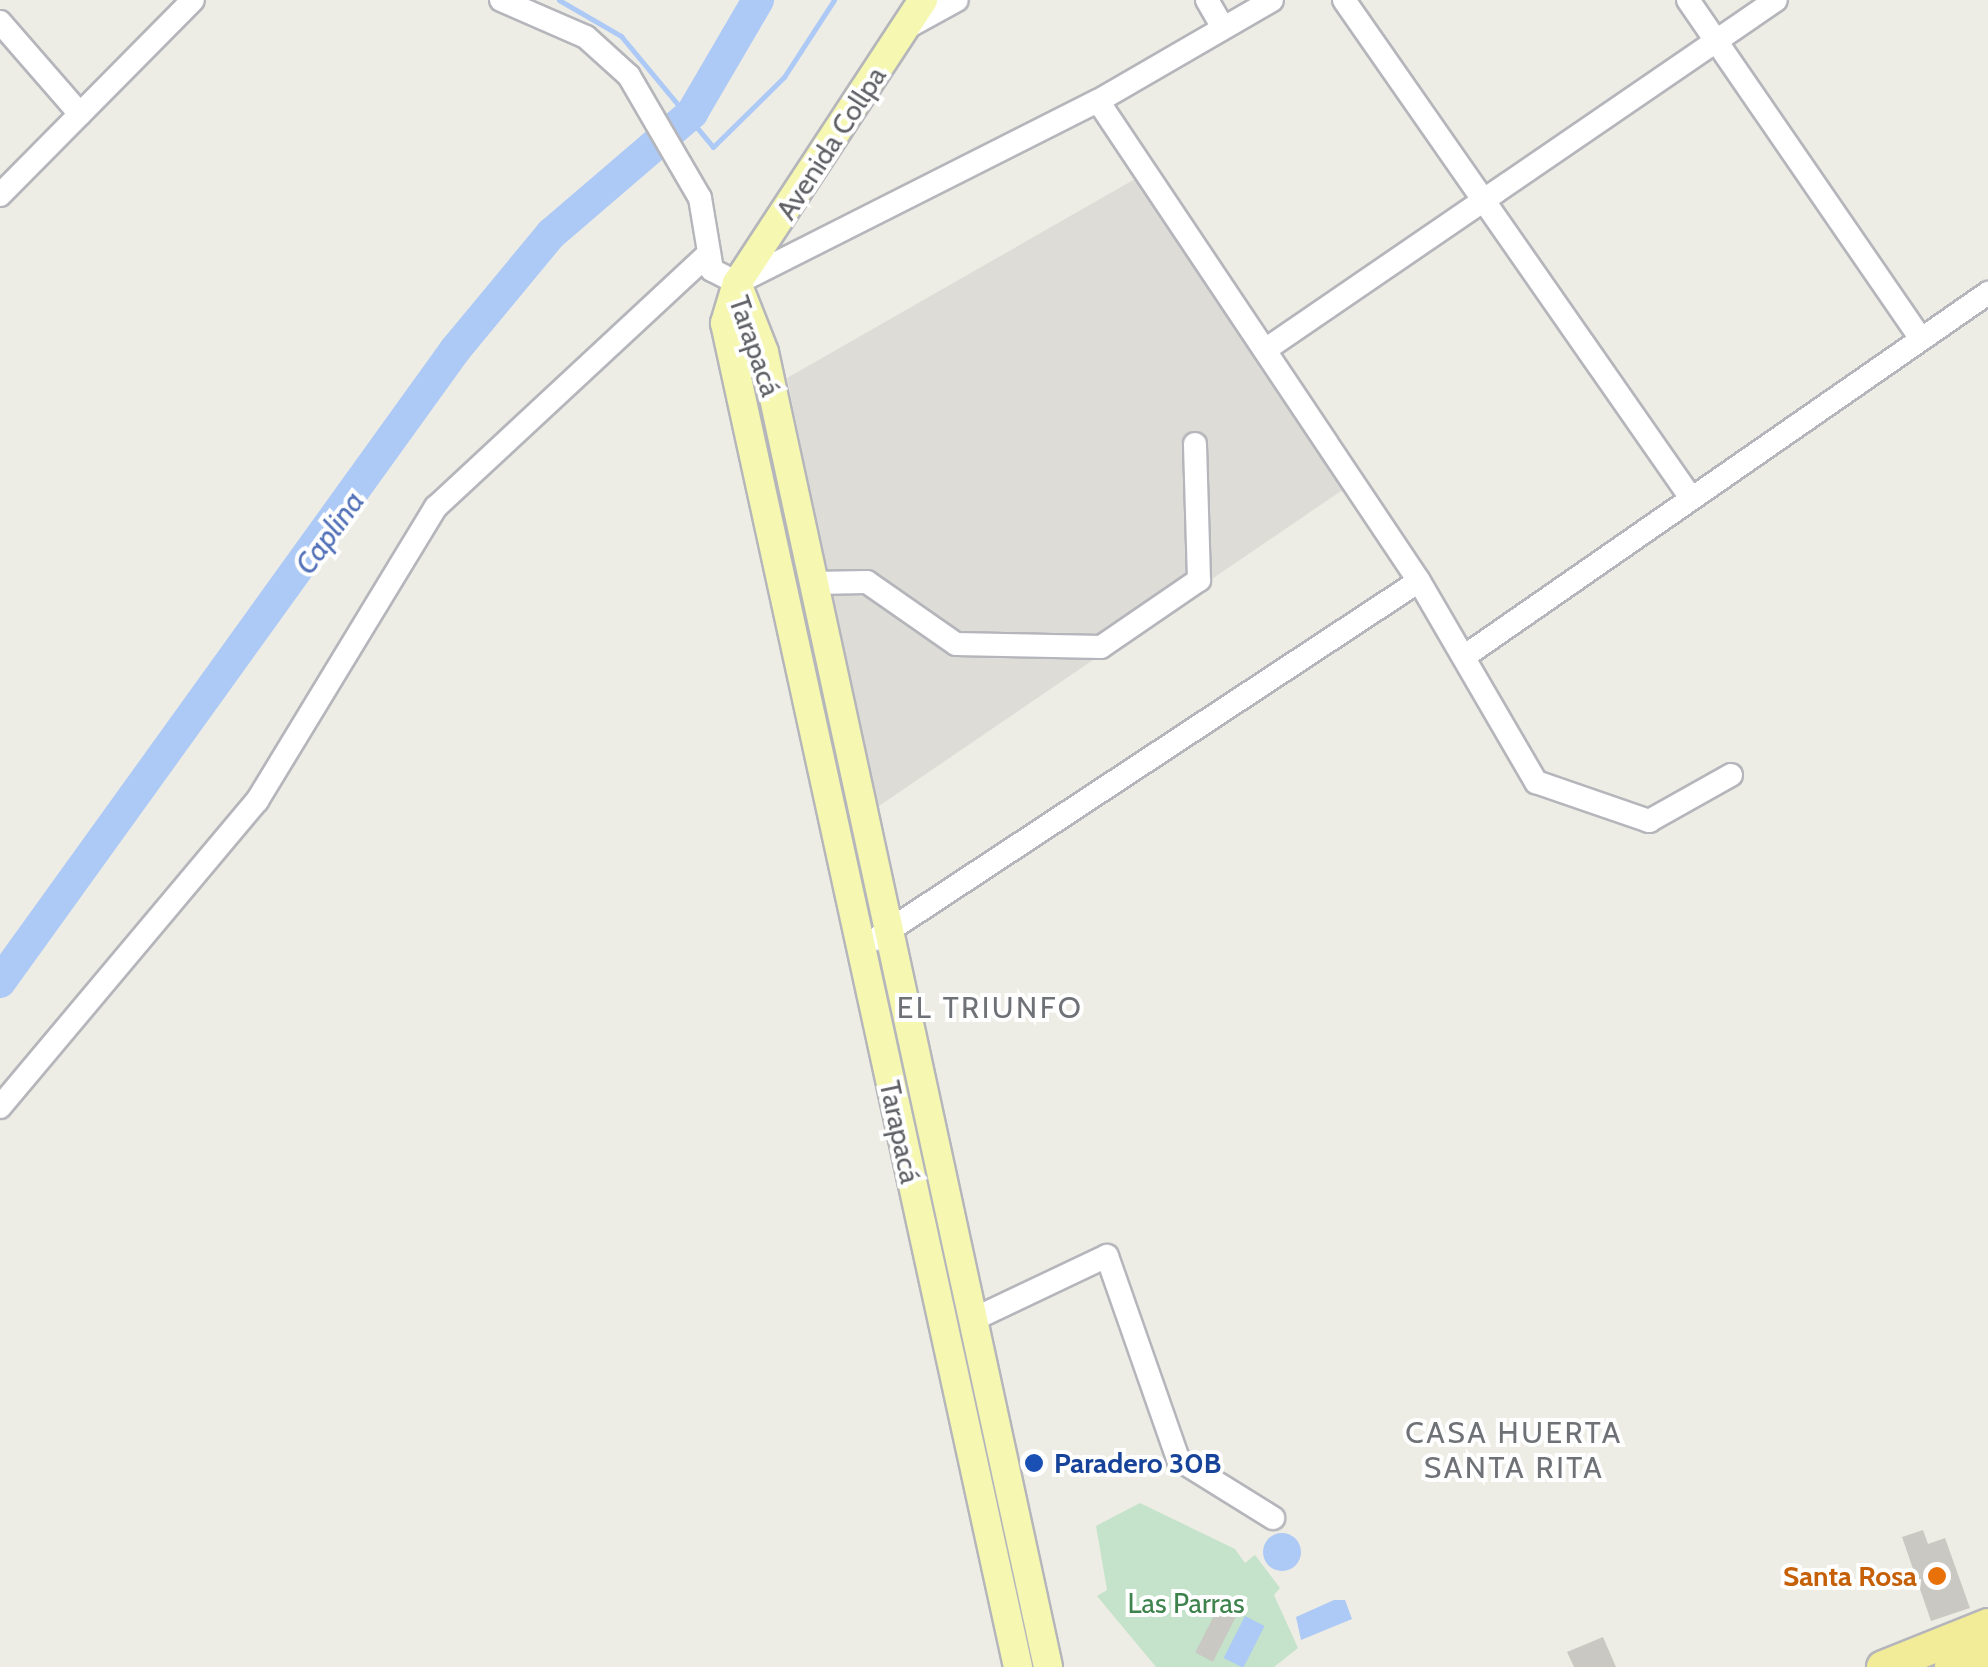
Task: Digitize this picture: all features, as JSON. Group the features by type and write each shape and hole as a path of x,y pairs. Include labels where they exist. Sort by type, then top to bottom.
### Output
{"highway":[{"path":"1884,1667 1962,1656 1988,1625"}],"main road":[{"name":"Avenida Collpa","path":"737,283 923,0"},
{"name":"Tarapacá","path":"737,283 764,352 1048,1667"},
{"name":"Tarapacá","path":"737,283 725,323 731,375 1018,1667"},
{"path":"780,591 814,583"},
{"path":"900,1133 930,1126"},
{"path":"936,1294 965,1287"},
{"path":"982,1506 1012,1500"}],"street":[{"path":"0,195 193,0"},
{"path":"500,0 609,52 686,168 700,198 706,255 712,270 737,283 1098,101 1272,0"},
{"path":"904,29 957,0"},
{"path":"1207,0 1223,28"},
{"path":"1344,0 1691,498"},
{"path":"1688,0 1920,338"},
{"path":"1265,350 1482,196 1776,0"},
{"path":"0,22 80,114"},
{"path":"1098,101 1418,581 1536,782 1648,820 1731,775"},
{"path":"0,1107 257,801 436,506 706,255"},
{"path":"1465,656 1988,293"},
{"path":"814,583 866,582 938,640 1101,647 1199,580 1196,444"},
{"path":"858,942 889,936 1418,581"},
{"path":"972,1320 1107,1256 1178,1458 1273,1518"}],"shaded area":[{"path":"1135,179 1344,489 876,808 787,378"}],"green space":[{"name":"Las Parras","path":"1140,1503 1235,1549 1245,1563 1255,1555 1280,1588 1274,1595 1298,1648 1274,1667 1156,1667 1097,1596 1107,1590 1096,1526"}],"water":[{"path":"1282,1533 1295,1539 1301,1552 1295,1565 1282,1571 1269,1565 1263,1552 1269,1539"},
{"path":"1334,1600 1345,1600 1352,1619 1301,1640 1296,1617"},
{"path":"1245,1616 1265,1626 1244,1667 1224,1658"}],"building":[{"name":"Santa Rosa","path":"1923,1530 1928,1544 1945,1538 1970,1608 1931,1621 1902,1537"},
{"path":"1222,1600 1240,1609 1213,1662 1195,1653"},
{"path":"1603,1637 1616,1667 1574,1667 1567,1652"}],"waterway":[{"path":"559,0 621,36 713,147 784,77 834,0"},
{"name":"Caplina","path":"0,982 455,350 551,234 692,113 758,0"}],"place":[{"name":"Paradero 30B","path":"1034,1463"},
{"name":"Santa Rosa","path":"1937,1576"}],"district":[{"name":"EL TRIUNFO","path":"990,1008"},
{"name":"CASA HUERTA SANTA RITA","path":"1514,1450"}]}
